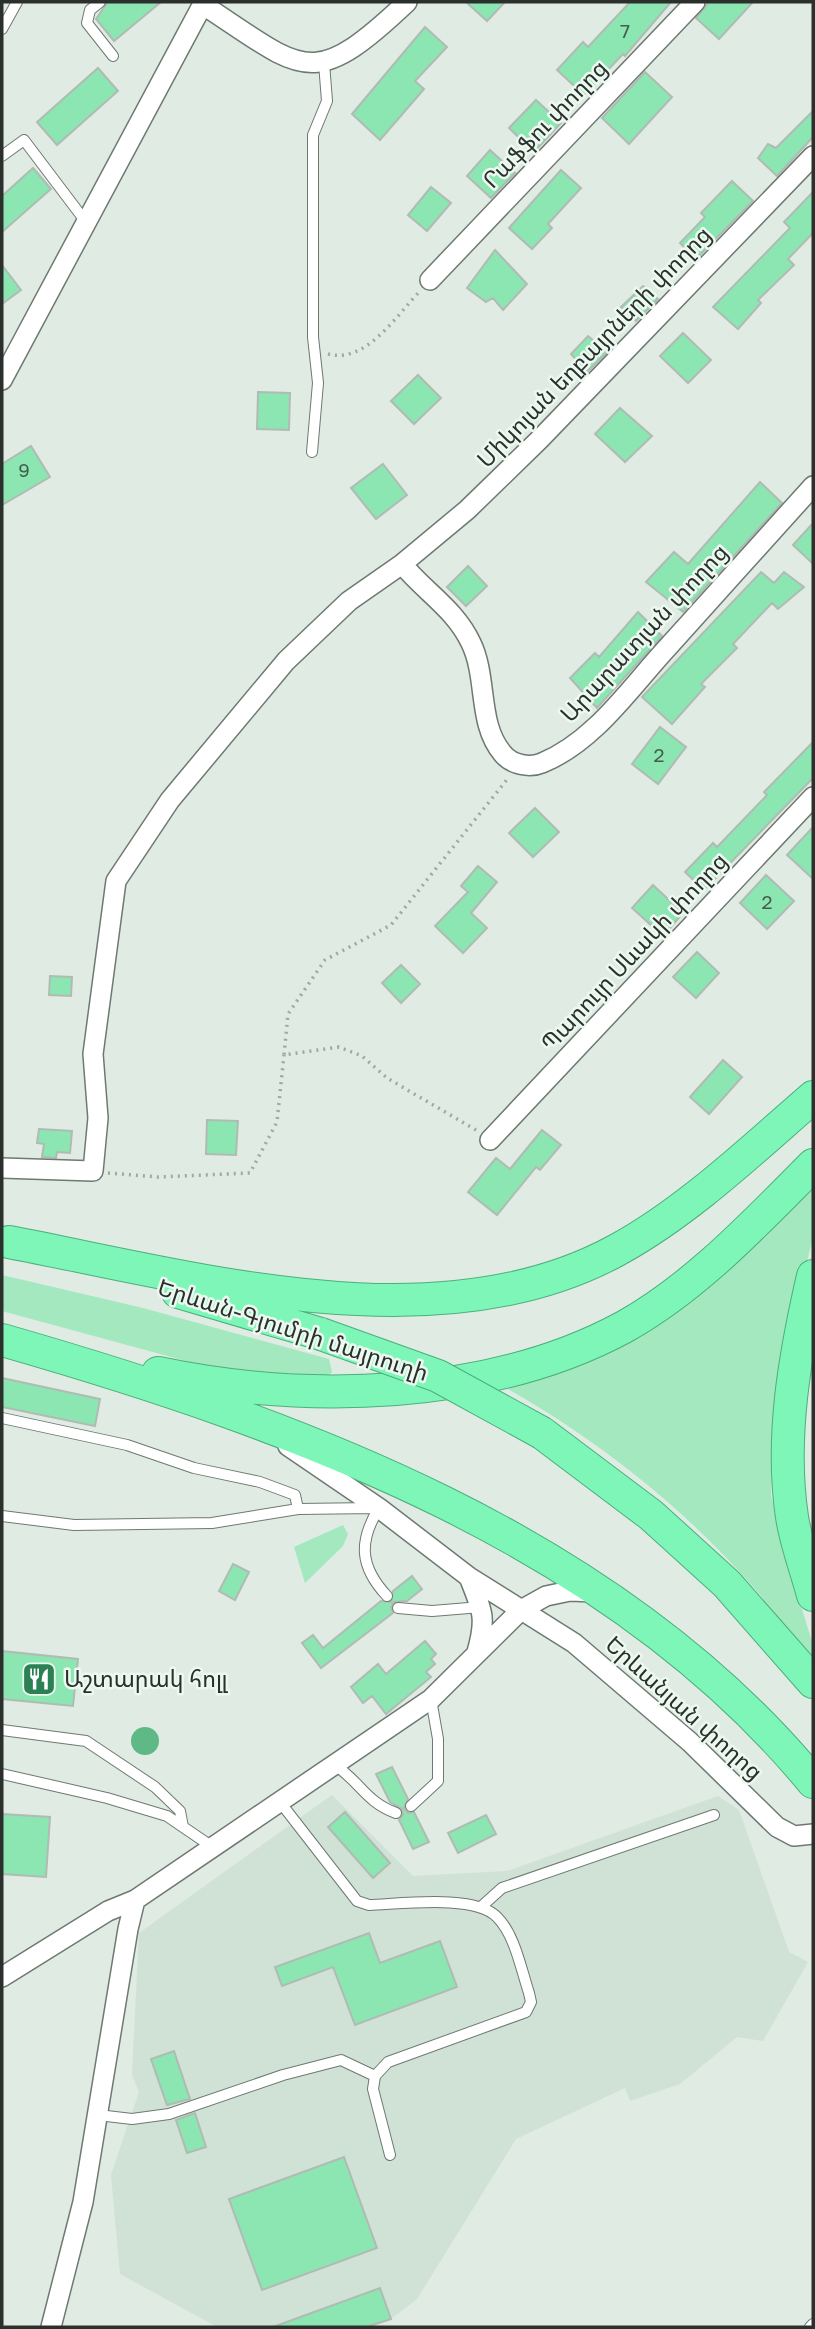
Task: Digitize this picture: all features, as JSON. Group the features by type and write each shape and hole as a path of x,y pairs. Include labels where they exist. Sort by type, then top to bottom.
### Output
{"highway":[{"path":"6,1242 242,1286 331,1297 433,1297 523,1286 590,1264 644,1234 728,1169 813,1097"},
{"path":"7,1341 186,1379 332,1393 500,1375 590,1344 646,1312 721,1253 813,1165"},
{"name":"Երևան-Գյումրի մայրուղի","path":"6,1242 321,1334 438,1376 542,1433 651,1516 727,1584 813,1682"},
{"path":"813,1276 793,1388 788,1453 792,1518 813,1595"},
{"path":"7,1341 243,1418 410,1485 553,1561 600,1592 705,1672 771,1731 813,1782"}],"street":[{"path":"2,380 203,3 276,52 300,64 324,63 346,54 367,40 407,2"},
{"name":"Րաֆֆու փողոց","path":"430,280 695,2"},
{"name":"Միկոյան եղբայրների փողոց","path":"93,1171 98,1118 93,1054 116,881 170,800 286,661 349,601 402,564 467,510 540,439 813,156"},
{"name":"Արարատյան փողոց","path":"519,765 539,764 594,729 813,486"},
{"path":"402,564 415,579 447,605 472,644 485,690 488,729 504,756 519,765"},
{"name":"Պարույր Սևակի փողոց","path":"490,1140 813,797"},
{"path":"2,1168 93,1171"},
{"name":"Երևանյան փողոց","path":"243,1418 379,1508 469,1577 543,1621 690,1742 777,1827 794,1836 813,1834"},
{"path":"469,1577 481,1607 484,1626 476,1654"},
{"path":"2,1977 108,1911 135,1900 431,1699 521,1610 546,1596 570,1591 600,1592"},
{"path":"51,2327 83,2202 135,1900"}],"lane":[{"path":"2,29 17,2"},
{"path":"100,2 90,10 87,23 113,56"},
{"path":"312,452 318,383 313,337 313,135 327,101 324,63"},
{"path":"2,156 24,140 86,222"},
{"path":"2,1418 127,1445 194,1468 260,1482 295,1495 298,1509"},
{"path":"2,1516 74,1525 212,1523 298,1509 379,1508"},
{"path":"379,1508 371,1521 364,1546 369,1576 387,1596"},
{"path":"398,1608 432,1611 481,1607"},
{"path":"411,1806 438,1781 438,1739 431,1699"},
{"path":"2,1730 86,1741 155,1787 180,1811 183,1827"},
{"path":"335,1765 352,1777 376,1806 396,1813"},
{"path":"2,1774 107,1798 167,1816 211,1846"},
{"path":"280,1802 357,1901 369,1905 464,1903 482,1906 498,1917 509,1935 531,2002 526,2012 388,2062 375,2076 373,2089 390,2155"},
{"path":"482,1906 502,1888 714,1815"},
{"path":"98,2115 132,2119 169,2114 283,2075 341,2060 375,2076"}],"path":[{"path":"313,337 329,356 350,356 372,342 430,280"},
{"path":"93,1171 158,1177 250,1173 277,1122 288,1014 325,960 391,925 519,765"},
{"path":"284,1055 339,1047 362,1056 387,1077 490,1140"}],"shaded area":[{"path":"813,1181 813,1237 787,1342 772,1460 771,1494 781,1541 813,1645 813,1663 749,1582 676,1509 595,1445 508,1389 590,1358"},
{"path":"2,1275 143,1308 329,1359 332,1372 324,1380 241,1376 2,1311"},
{"path":"343,1525 348,1534 343,1546 305,1583 294,1547"},
{"path":"145,1727 155,1731 159,1741 155,1751 145,1755 135,1751 131,1741 135,1731"},
{"path":"332,1795 413,1876 507,1871 718,1796 739,1810 789,1952 808,1962 763,2041 737,2037 680,2084 630,2101 625,2088 516,2139 417,2299 391,2319 372,2327 217,2327 120,2274 111,2175 139,2092 132,2075 139,1933"}],"building":[{"path":"108,2 161,2 114,41 96,19"},
{"path":"466,2 505,2 487,21"},
{"path":"630,2 671,2 625,56 623,54 584,95 557,70 583,42 588,47"},
{"path":"709,2 753,2 719,39 696,18"},
{"path":"425,27 447,47 415,81 424,89 380,140 352,114"},
{"path":"98,68 118,91 57,145 37,122"},
{"path":"645,72 672,97 629,144 602,118"},
{"path":"536,100 561,123 534,152 509,128"},
{"path":"813,111 813,137 777,176 758,158 768,144 776,148"},
{"path":"490,150 515,173 491,198 467,176"},
{"path":"33,168 51,189 2,232 2,196"},
{"path":"561,170 581,188 548,224 552,228 532,249 509,228"},
{"path":"732,181 753,201 696,259 680,243 705,217 701,213"},
{"path":"431,187 451,203 427,231 408,215"},
{"path":"813,192 813,233 788,259 794,265 758,300 761,303 738,329 713,307 790,228 784,222"},
{"path":"495,250 527,284 503,310 493,298 486,302 467,288"},
{"path":"2,265 21,290 2,304"},
{"path":"643,286 658,299 636,321 621,307"},
{"path":"683,333 711,360 688,383 660,356"},
{"path":"588,336 607,352 587,372 571,354"},
{"path":"418,375 441,398 414,424 391,401"},
{"path":"258,392 290,393 289,430 257,429"},
{"path":"620,408 652,436 625,462 595,434"},
{"path":"31,446 50,477 2,505 2,464"},
{"path":"383,464 407,495 376,519 351,488"},
{"path":"760,482 782,503 683,612 646,582 674,552 688,564"},
{"path":"813,523 813,564 793,545"},
{"path":"468,566 487,586 466,606 447,587"},
{"path":"761,572 774,583 784,572 804,587 778,609 772,603 733,644 737,648 701,684 705,687 672,724 642,697"},
{"path":"638,612 662,636 597,708 570,678 595,653 599,657"},
{"path":"660,727 686,747 658,784 632,764"},
{"path":"813,742 813,778 704,890 685,872 713,843 717,847 767,795 764,792"},
{"path":"535,808 559,832 533,857 509,833"},
{"path":"813,827 813,879 787,855"},
{"path":"478,866 497,882 471,913 487,928 463,953 435,926 468,892 461,886"},
{"path":"766,875 794,901 767,929 740,903"},
{"path":"653,885 683,913 663,936 632,908"},
{"path":"697,952 719,973 696,998 673,977"},
{"path":"401,965 420,984 401,1003 382,983"},
{"path":"50,976 72,977 71,996 49,995"},
{"path":"723,1060 742,1077 709,1114 690,1097"},
{"path":"207,1120 238,1121 236,1155 206,1154"},
{"path":"39,1129 72,1131 70,1153 57,1152 56,1158 42,1157 44,1144 37,1143"},
{"path":"542,1130 561,1145 540,1170 536,1167 497,1215 468,1192 496,1158 510,1169"},
{"path":"2,1378 100,1399 95,1426 2,1407"},
{"path":"233,1564 249,1572 235,1600 219,1591"},
{"path":"412,1576 422,1589 407,1601 394,1602 391,1607 393,1613 321,1668 302,1643 313,1635 323,1648 381,1601 391,1602 393,1591"},
{"path":"425,1641 436,1654 431,1659 435,1664 426,1672 431,1677 386,1714 372,1696 363,1703 351,1687 378,1664 386,1674"},
{"name":"Աշտարակ հոլլ","path":"2,1651 78,1659 73,1706 2,1699"},
{"path":"392,1767 408,1799 404,1808 408,1813 414,1812 429,1842 413,1849 399,1820 403,1815 402,1809 390,1802 376,1774"},
{"path":"345,1812 390,1863 373,1878 328,1827"},
{"path":"2,1814 50,1817 46,1877 2,1874"},
{"path":"486,1815 496,1834 458,1853 448,1833"},
{"path":"369,1933 380,1963 440,1941 457,1987 355,2025 333,1967 282,1986 275,1967"},
{"path":"174,2051 190,2099 167,2105 151,2059"},
{"path":"195,2113 206,2147 187,2153 176,2120"},
{"path":"344,2157 377,2248 262,2290 229,2199"},
{"path":"380,2288 391,2319 366,2327 273,2327"}],"place":[{"name":"Աշտարակ հոլլ","path":"39,1679"}]}
